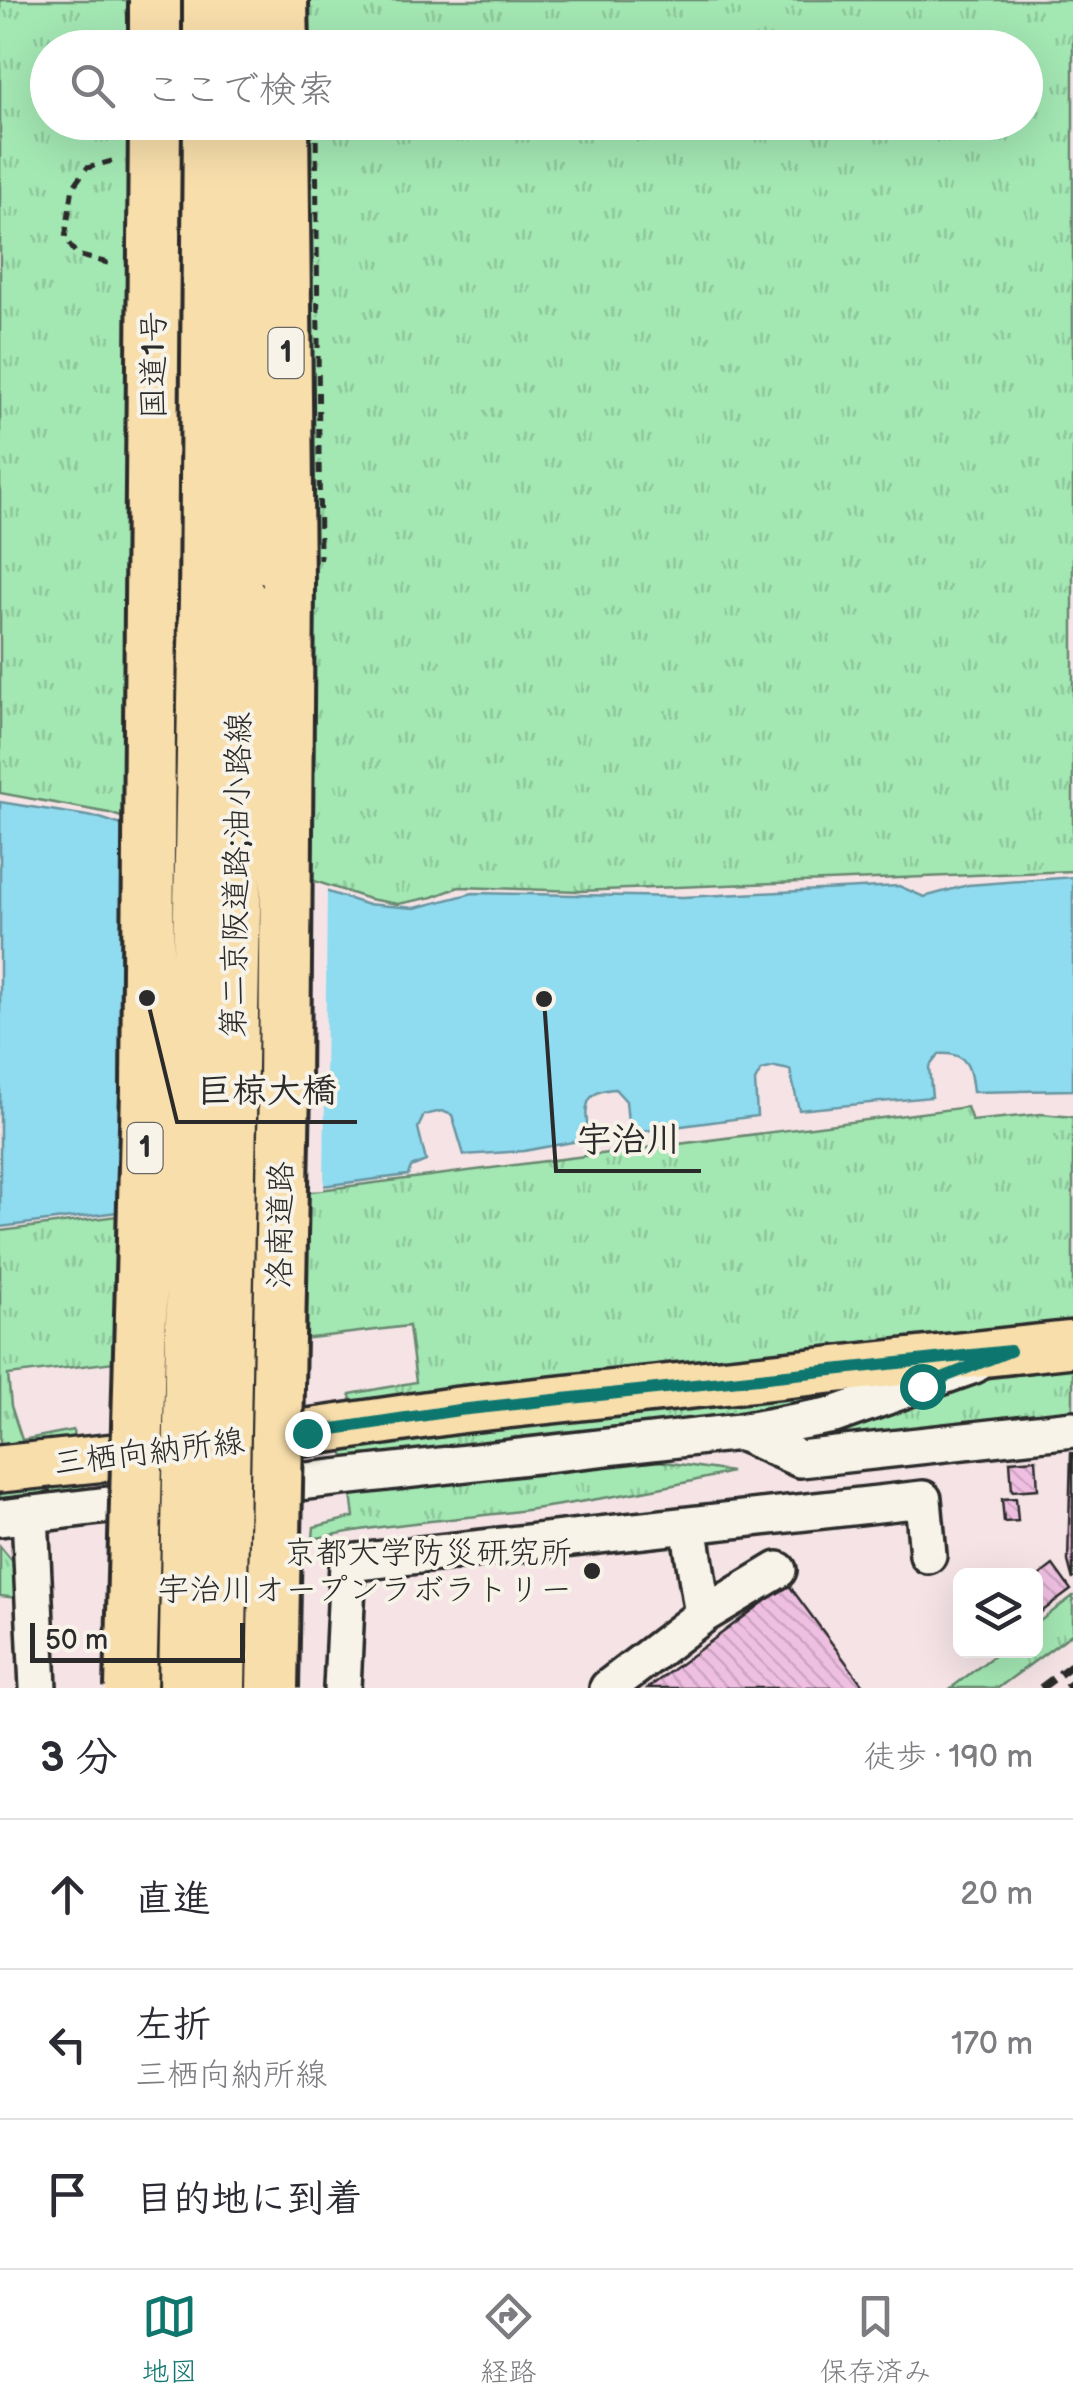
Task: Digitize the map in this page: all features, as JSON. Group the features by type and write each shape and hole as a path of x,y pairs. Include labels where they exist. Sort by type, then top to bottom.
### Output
{"highway":[{"path":"155,0 155,30"},
{"path":"204,0 204,30"},
{"path":"240,0 240,30"},
{"path":"282,0 283,30"},
{"name":"国道1号","path":"130,1688 147,1090 153,608 138,140"},
{"name":"第二京阪道路;油小路線","path":"184,1688 205,598 205,140"},
{"name":"第二京阪道路;油小路線","path":"220,1688 241,600 241,140"},
{"name":"洛南道路","path":"272,1688 284,1087 288,583 284,140"}],"main road":[{"name":"三栖向納所線","path":"0,1469 90,1462 477,1408 1073,1344"}],"street":[{"path":"38,1688 15,1516 740,1432 834,1415 1010,1351"},
{"path":"740,1432 800,1460 1073,1429"},
{"path":"342,1688 348,1563 923,1499 928,1555"},
{"path":"689,1524 703,1615"},
{"path":"608,1688 703,1615 778,1570"}],"path":[{"path":"108,263 78,255 65,238 73,186 87,168 138,140"}],"green space":[{"path":"0,0 1073,0 1073,871 579,891 459,887 398,904 369,899 109,813 0,793"},
{"path":"967,1107 972,1121 1041,1114 1073,1117 1073,1334 353,1411 350,1394 416,1382 409,1326 8,1375 11,1406 22,1440 73,1430 75,1452 0,1461 0,1231"},
{"path":"1073,1353 1073,1413 813,1440 811,1436 930,1394"},
{"path":"907,1378 761,1416 344,1464 342,1440"},
{"path":"619,1455 731,1472 579,1502 313,1539 314,1527 354,1517 350,1486"},
{"path":"83,1478 85,1498 0,1507 0,1486"},
{"path":"0,1546 18,1568 17,1598 0,1596"},
{"path":"1073,1596 1073,1633 1043,1655 1043,1619"},
{"path":"991,1658 1039,1658 998,1688 951,1688"}],"water":[{"path":"0,802 100,818 365,904 415,908 473,893 683,897 899,886 924,897 968,885 1073,877 1073,1090 973,1092 966,1063 956,1056 939,1054 929,1067 932,1097 799,1110 790,1070 775,1067 761,1070 755,1081 757,1116 629,1133 626,1101 615,1089 590,1099 586,1112 589,1139 524,1151 464,1155 452,1115 442,1111 424,1115 418,1128 426,1161 411,1167 408,1175 0,1227"}],"pier":[{"path":"265,866 327,887 324,1190 306,1191"}],"building":[{"path":"1073,1453 1073,1580 1068,1561"},
{"path":"1036,1459 1038,1489 1012,1491 1010,1461"},
{"path":"1016,1498 1018,1521 1004,1522 1002,1499"},
{"path":"1053,1565 1071,1590 1043,1611 1043,1573"},
{"path":"788,1584 865,1688 648,1688"}],"railway":[{"path":"1041,1688 1073,1664"},
{"path":"1066,1688 1073,1683"}],"place":[{"name":"巨椋大橋","path":"147,998"},
{"name":"宇治川","path":"544,999"},
{"name":"京都大学防災研究所 宇治川オープンラボラトリー","path":"592,1571"}],"route":[{"path":"307,1433 601,1393 1010,1351 922,1386"}]}
